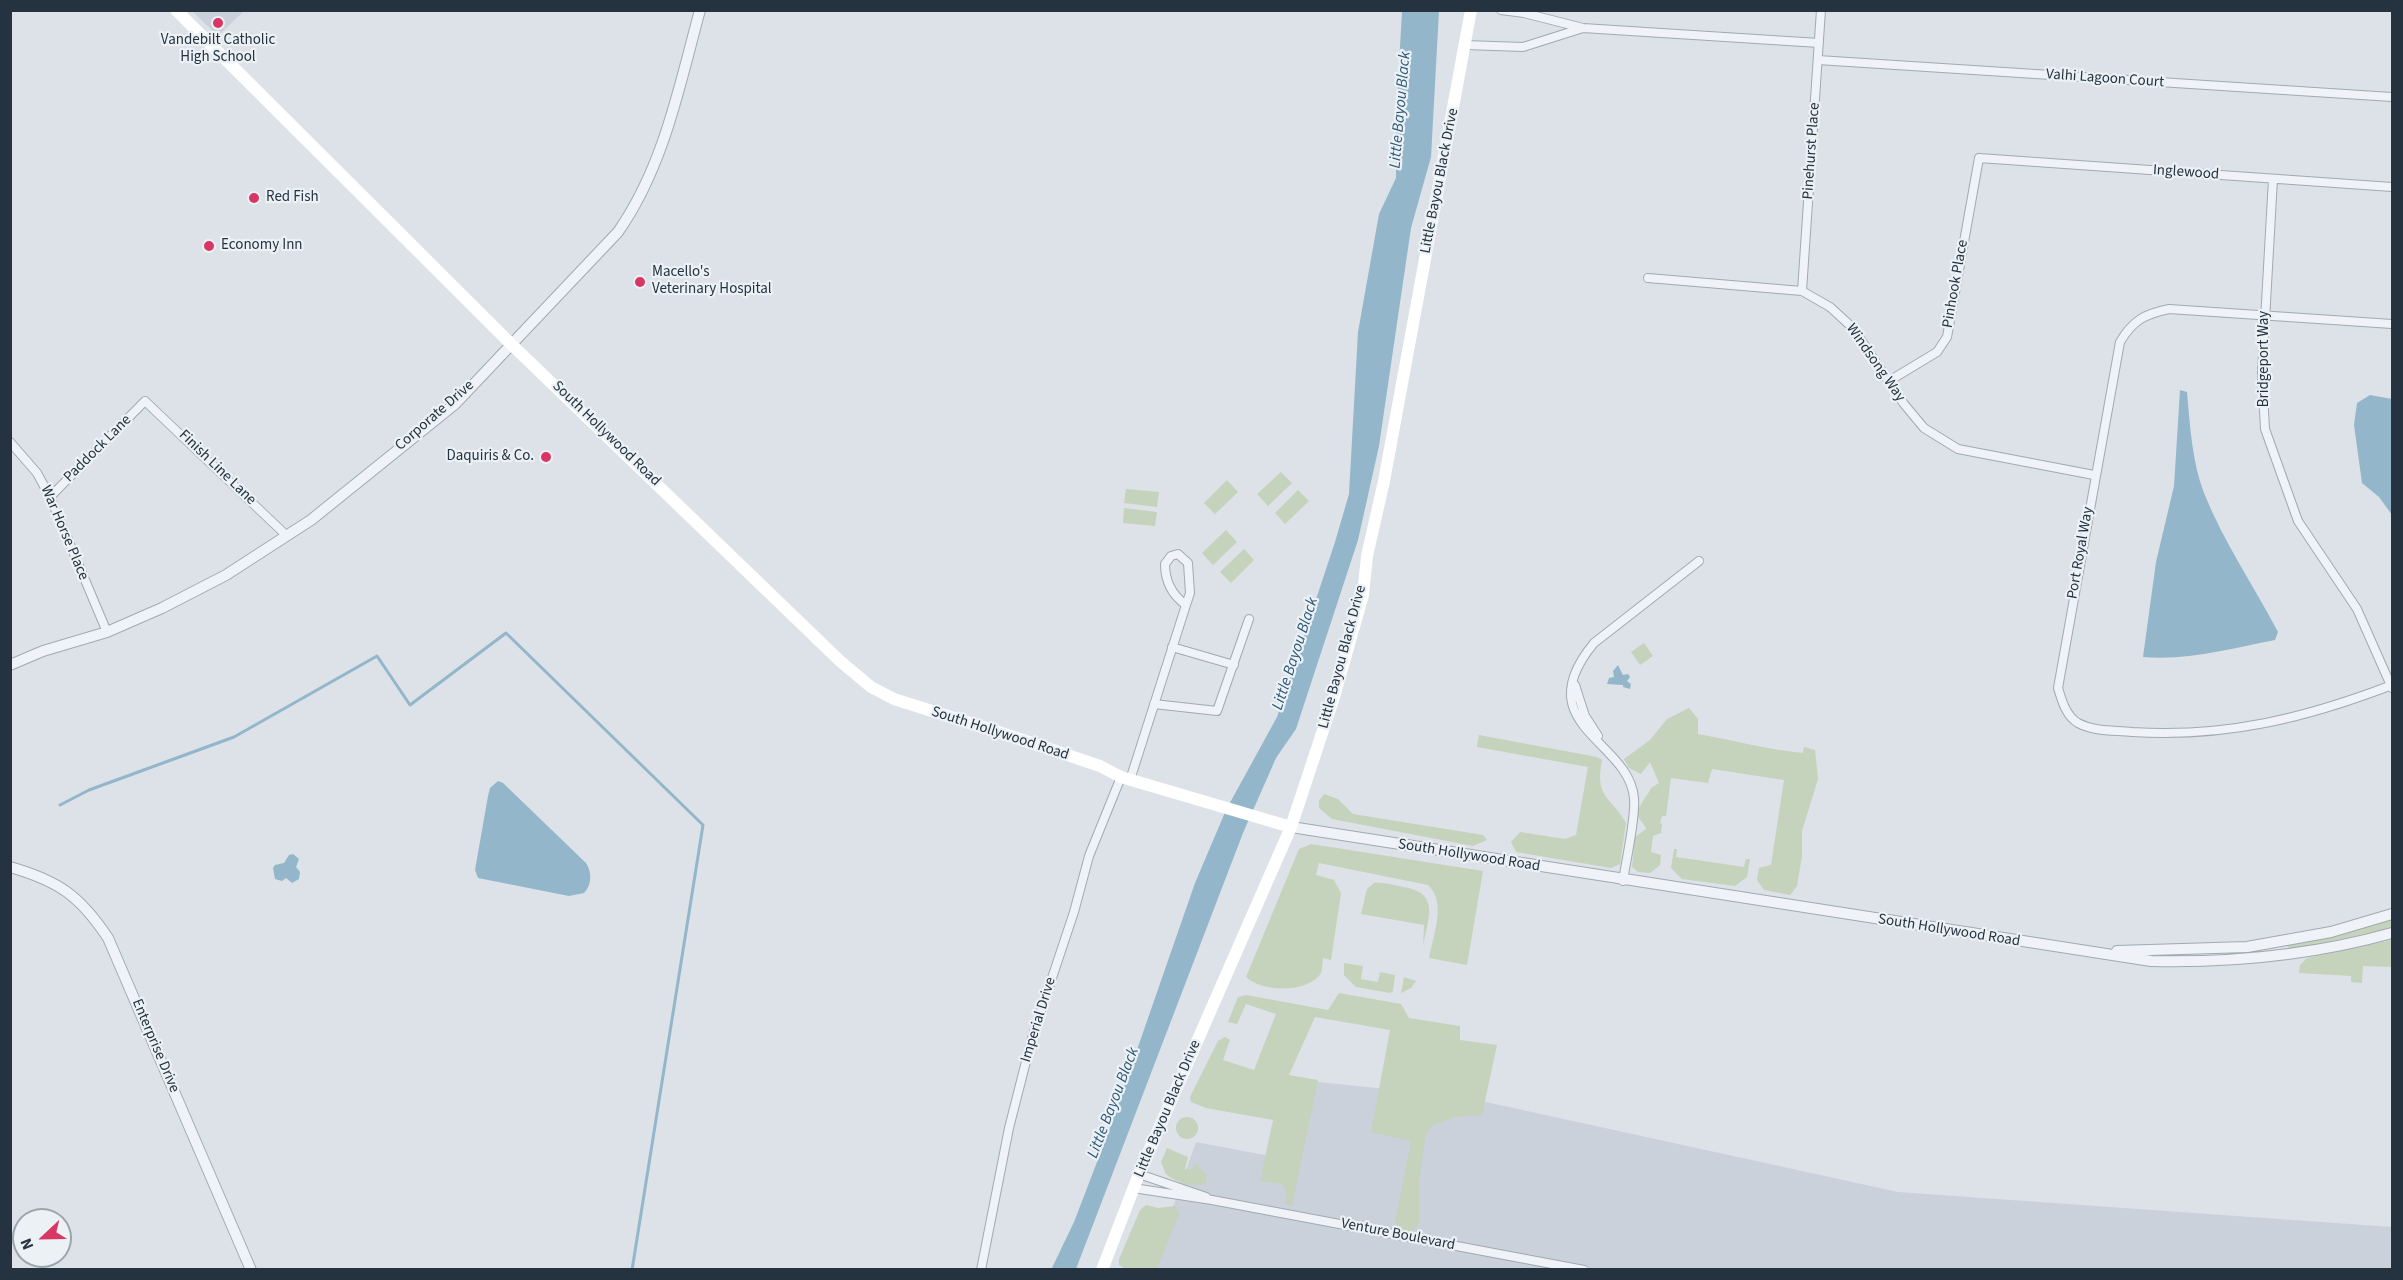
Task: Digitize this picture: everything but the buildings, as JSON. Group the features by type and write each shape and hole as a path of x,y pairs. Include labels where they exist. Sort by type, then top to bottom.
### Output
{"main road":[{"name":"South Hollywood Road","path":"176,10 511,344 840,661 871,687 894,699 1100,766 1126,778 1253,818 1291,827"},
{"name":"Little Bayou Black Drive","path":"1101,1269 1139,1174 1291,827 1334,697 1363,595 1367,556 1384,482 1471,10"}],"street":[{"name":"Corporate Drive","path":"10,665 43,651 106,632 209,585 311,520 455,404 618,232 637,204 659,155 700,10"},
{"path":"1501,10 1524,13 1583,28 1819,43"},
{"name":"Pinehurst Place","path":"1802,291 1821,10"},
{"path":"1465,45 1523,47 1583,28"},
{"name":"Valhi Lagoon Court","path":"1818,60 2392,97"},
{"name":"Inglewood","path":"1979,158 2392,187"},
{"name":"Pinhook Place","path":"1889,381 1937,352 1947,337 1979,158"},
{"name":"Bridgeport Way","path":"2273,179 2262,373 2265,429 2298,521 2357,609 2392,686"},
{"name":"Windsong Way","path":"1648,278 1802,291 1830,307 1853,328 1924,428 1958,449 2094,476"},
{"name":"Port Royal Way","path":"2392,324 2169,309 2145,314 2130,326 2120,342 2094,476 2058,688 2063,706 2076,722 2095,729 2171,734 2248,728 2347,702 2392,686"},
{"name":"Finish Line Lane","path":"145,401 287,536"},
{"name":"Paddock Lane","path":"50,497 145,401"},
{"name":"War Horse Place","path":"10,442 37,473 50,497 106,632"},
{"name":"Imperial Drive","path":"981,1269 1009,1128 1032,1038 1074,912 1089,856 1126,778 1154,704 1190,593 1188,563 1178,554 1171,556 1165,564 1165,577 1177,598 1186,605"},
{"path":"1623,881 1634,798 1628,781 1607,753 1585,716 1574,679 1586,653 1594,643 1699,561"},
{"path":"1154,704 1217,711 1249,619"},
{"path":"1173,647 1234,665"},
{"name":"South Hollywood Road","path":"1291,827 1623,881 2151,961 2211,962 2268,957 2347,945 2392,933"},
{"name":"Enterprise Drive","path":"10,867 40,876 65,888 90,910 108,938 251,1269"},
{"name":"South Hollywood Road","path":"2084,951 2247,947 2331,932 2392,914"},
{"name":"Venture Boulevard","path":"1139,1174 1212,1200"},
{"name":"Venture Boulevard","path":"1133,1188 1212,1200 1584,1269"}],"shaded area":[{"name":"Vandebilt Catholic High School","path":"192,11 244,11 218,36"},
{"path":"1309,1081 1463,1097 1898,1192 2392,1227 2392,1270 1151,1270 1196,1142 1291,1160"}],"green space":[{"path":"1281,472 1292,483 1268,506 1257,494"},
{"path":"1227,480 1238,492 1215,514 1204,503"},
{"path":"1126,489 1159,492 1157,507 1124,503"},
{"path":"1298,490 1309,501 1285,524 1275,513"},
{"path":"1124,508 1157,512 1155,526 1123,523"},
{"path":"1226,530 1237,542 1213,565 1202,553"},
{"path":"1244,549 1254,560 1231,583 1220,572"},
{"path":"1644,643 1653,656 1640,665 1631,652"},
{"path":"1689,708 1698,719 1698,734 1790,752 1803,753 1804,747 1815,750 1818,779 1802,831 1802,856 1797,886 1790,895 1764,890 1757,880 1759,868 1771,865 1784,780 1712,769 1708,783 1671,778 1666,816 1662,816 1660,823 1662,824 1661,833 1653,836 1651,852 1661,855 1660,865 1650,873 1638,872 1632,867 1635,837 1646,829 1638,816 1638,810 1651,788 1659,783 1650,762 1641,774 1629,768 1624,759 1650,740 1667,719"},
{"path":"1479,735 1597,757 1602,760 1600,783 1602,790 1626,823 1620,864 1611,868 1516,852 1511,842 1520,832 1565,839 1576,835 1588,767 1477,747"},
{"path":"1324,794 1338,799 1353,814 1483,835 1487,840 1473,846 1332,819 1319,808 1319,801"},
{"path":"1311,844 1483,871 1467,965 1429,958 1438,910 1434,892 1428,885 1319,863 1316,875 1334,880 1341,893 1331,960 1323,958 1322,970 1312,982 1293,988 1262,986 1246,977 1299,849"},
{"path":"1674,849 1677,849 1676,857 1744,867 1746,859 1750,859 1747,877 1735,886 1682,879 1671,868"},
{"path":"1374,883 1403,887 1423,895 1429,908 1429,917 1423,947 1424,925 1361,914 1367,889"},
{"path":"2392,916 2392,928 2290,950 2287,945 2288,943"},
{"path":"2392,940 2392,967 2363,966 2362,983 2351,982 2351,976 2299,973 2300,965 2307,958"},
{"path":"1344,963 1363,966 1361,979 1378,982 1380,972 1395,975 1393,991 1390,993 1356,987 1344,975"},
{"path":"1404,977 1416,981 1411,988 1401,993"},
{"path":"1339,993 1401,1004 1409,1018 1460,1026 1460,1040 1497,1045 1482,1115 1453,1117 1431,1127 1426,1134 1419,1180 1419,1223 1411,1232 1401,1230 1395,1223 1411,1141 1371,1132 1390,1030 1315,1017 1289,1075 1318,1080 1292,1206 1285,1204 1286,1191 1282,1184 1260,1181 1273,1120 1206,1108 1191,1102 1190,1097 1218,1041 1225,1037 1230,1040 1223,1060 1254,1070 1276,1014 1246,1004 1237,1024 1228,1022 1238,997 1246,995 1328,1010"},
{"path":"1183,1117 1191,1117 1198,1124 1198,1132 1191,1139 1183,1139 1176,1132 1176,1124"},
{"path":"1167,1148 1188,1157 1185,1169 1191,1170 1195,1163 1206,1174 1206,1183 1185,1184 1166,1174 1161,1162"},
{"path":"1146,1205 1158,1208 1175,1206 1179,1214 1157,1269 1126,1269 1119,1265 1119,1259 1140,1210"}],"water":[{"name":"Little Bayou Black","path":"1402,11 1439,11 1431,157 1411,228 1379,446 1358,540 1296,729 1276,758 1243,833 1076,1269 1051,1270 1074,1222 1107,1136 1195,883 1226,810 1277,717 1349,494 1358,332 1379,214 1396,178 1396,119"},
{"path":"2180,390 2187,392 2194,456 2204,493 2229,546 2278,632 2275,640 2226,650 2176,657 2143,657 2156,562 2174,486"},
{"path":"2370,395 2392,399 2392,515 2379,497 2362,483 2354,425 2357,403"},
{"path":"1618,665 1623,675 1628,674 1630,677 1627,681 1631,684 1630,689 1623,685 1607,684 1609,678 1614,677 1613,671"},
{"path":"498,781 503,783 586,863 590,878 589,886 584,893 569,896 478,878 475,870 488,796 490,788"},
{"path":"293,854 299,859 296,867 300,872 299,879 292,883 286,878 282,881 275,879 273,868 275,865 284,863 289,855"}],"waterway":[{"path":"60,805 89,790 234,737 377,656 410,705 506,633 703,825 632,1270"}],"place":[{"name":"Vandebilt Catholic High School","path":"218,23"},
{"name":"Red Fish","path":"254,198"},
{"name":"Economy Inn","path":"209,246"},
{"name":"Macello's Veterinary Hospital","path":"640,282"},
{"name":"Daquiris & Co.","path":"546,457"}]}
